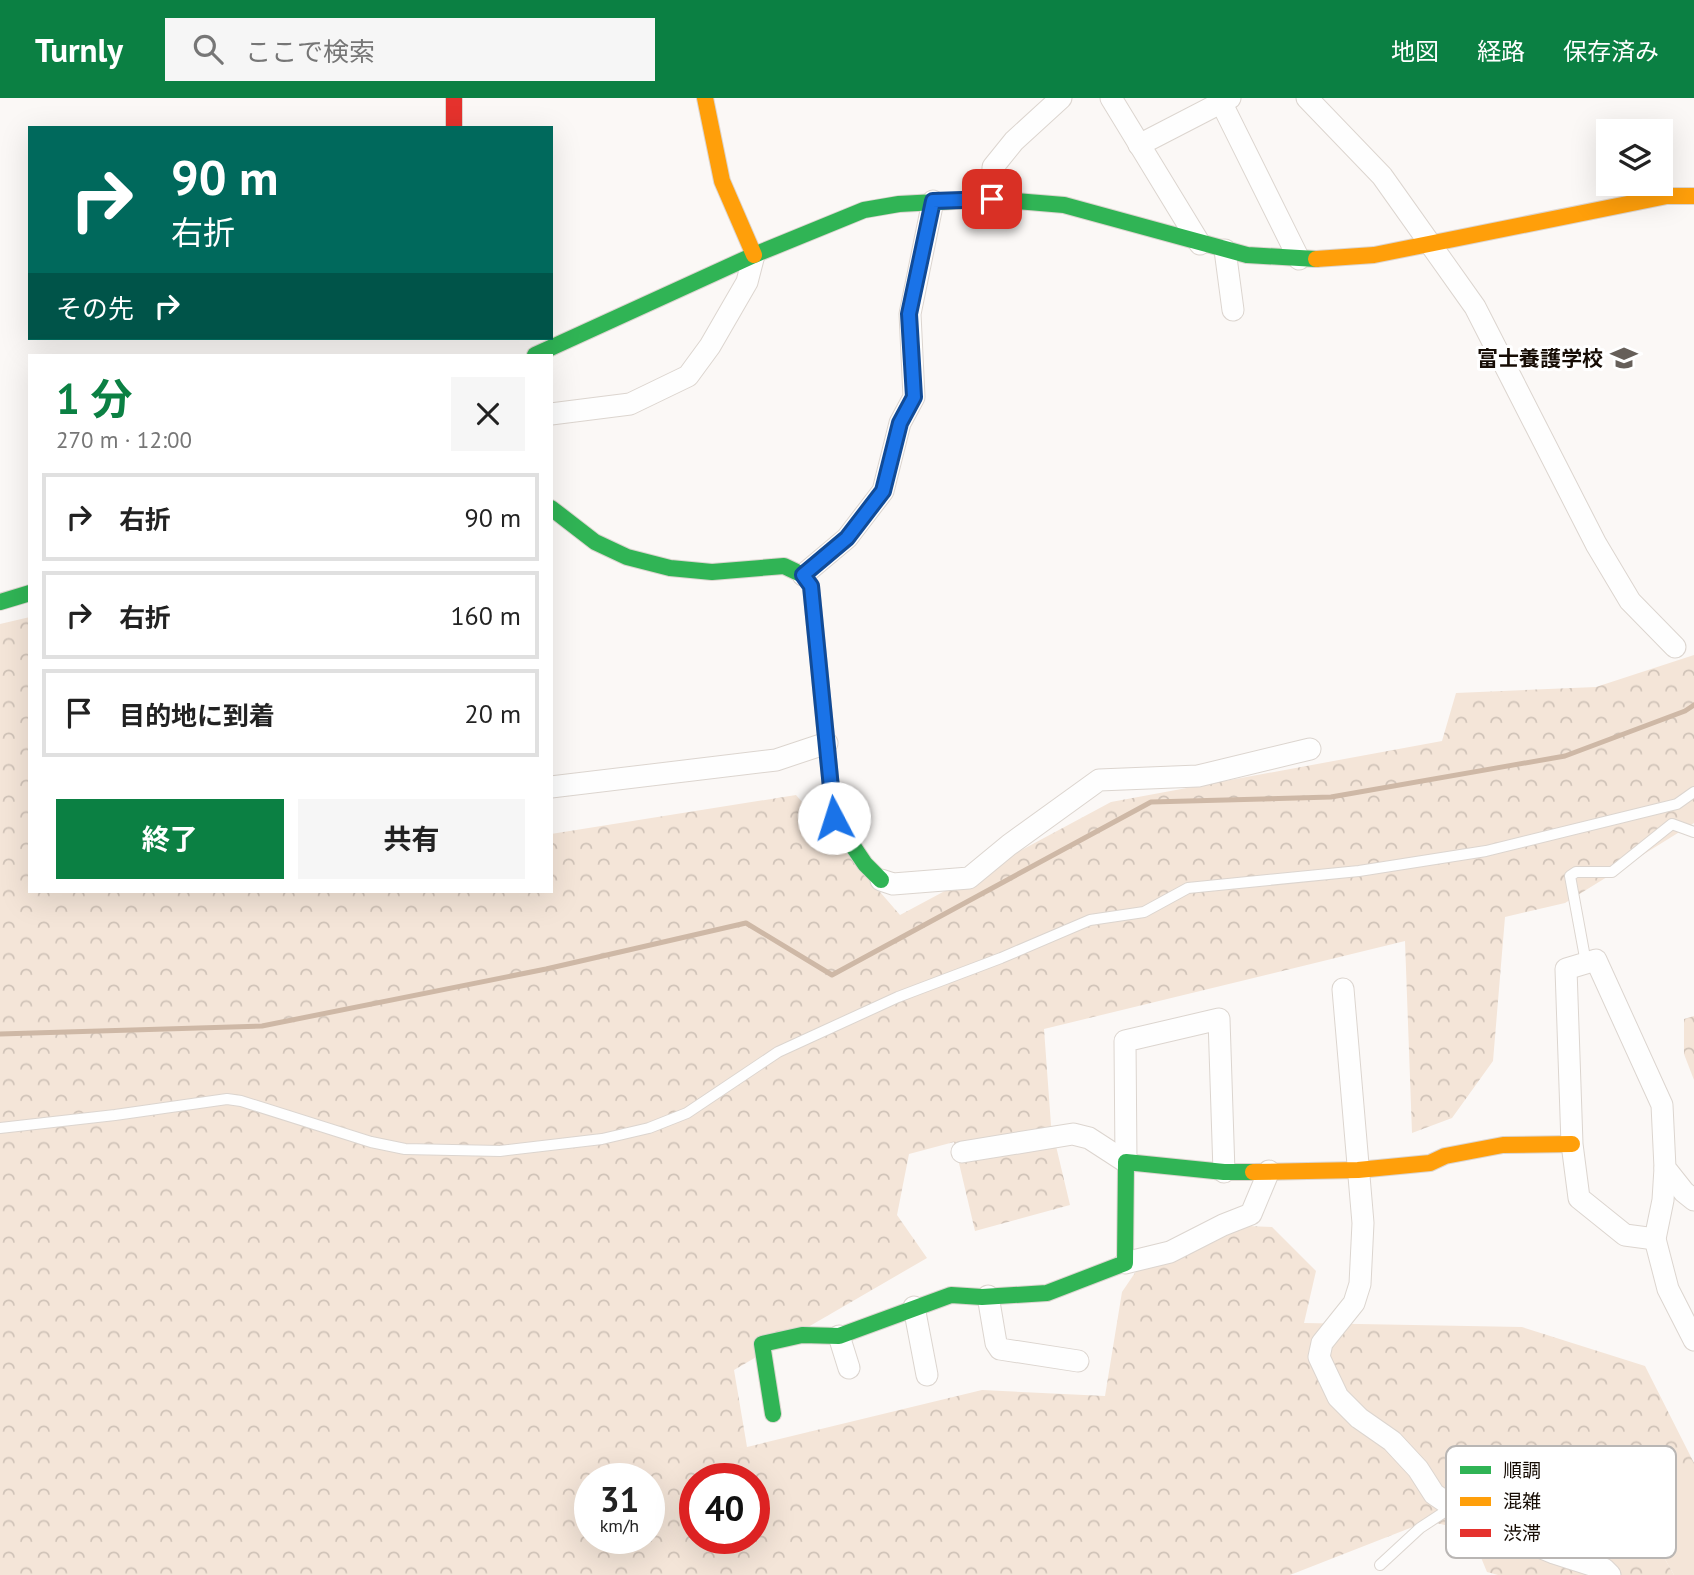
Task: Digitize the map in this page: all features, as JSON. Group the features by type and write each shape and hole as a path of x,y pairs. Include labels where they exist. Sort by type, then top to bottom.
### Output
{"street":[{"path":"454,98 454,126"},
{"path":"553,414 630,404 688,376 710,346 747,282 754,255 722,181 705,98"},
{"path":"992,199 993,167 1014,141 1061,98"},
{"path":"1111,98 1200,244"},
{"path":"1307,98 1382,176 1475,307 1596,544 1630,601 1675,647"},
{"path":"1139,145 1226,100 1299,259"},
{"path":"537,354 754,255 864,210 933,201 992,199 1064,205 1247,255 1324,260 1374,255 1667,196 1694,195"},
{"path":"803,575 847,538 883,491 900,423 914,397 909,314 933,201"},
{"path":"1225,250 1233,310"},
{"path":"553,510 595,542 627,557 659,565 712,572 783,566 803,575 811,586 834,818 865,864 881,880 892,884 969,878 1009,845 1099,780 1198,776 1310,749"},
{"path":"0,601 28,594"},
{"path":"553,787 776,760 827,743"},
{"path":"1655,1239 1625,1235 1579,1198 1572,1144 1566,969 1596,960 1662,1105 1665,1168 1663,1200 1655,1239 1668,1289 1694,1339"},
{"path":"1343,989 1363,1223 1360,1284 1354,1303 1322,1343 1319,1357 1338,1397 1359,1419 1392,1441 1418,1469 1434,1494 1446,1503"},
{"path":"1125,1263 1125,1041 1219,1020 1224,1172"},
{"path":"961,1152 1073,1135 1090,1138 1126,1162 1224,1172 1358,1170 1430,1163 1445,1156 1503,1144 1572,1144"},
{"path":"1665,1168 1694,1200"},
{"path":"773,1414 762,1344 802,1335 839,1336 951,1295 988,1297 1047,1293 1125,1263 1170,1252 1251,1214 1269,1171"},
{"path":"988,1297 996,1343 1000,1349 1078,1361"},
{"path":"914,1307 926,1375"},
{"path":"839,1336 849,1368"},
{"path":"1570,1558 1604,1569 1610,1575"}],"lane":[{"path":"0,1128 227,1099 371,1142 405,1149 500,1151 603,1139 649,1128 687,1113 778,1052 898,997 1001,958 1090,920 1144,912 1188,888 1359,871 1486,851 1677,804 1694,792"},
{"path":"1586,963 1570,876 1576,872 1612,872 1672,824 1694,832"},
{"path":"1380,1565 1420,1528 1446,1511"}],"green space":[{"path":"28,617 28,893 553,893 553,834 796,795 900,915 1111,802 1442,741 1456,693 1596,687 1694,655 1694,823 1565,903 1505,917 1493,1061 1452,1118 1412,1133 1405,941 1044,1029 1051,1125 1070,1205 975,1231 954,1142 909,1154 897,1215 927,1258 734,1370 747,1447 982,1390 1105,1396 1122,1292 1147,1255 1223,1225 1272,1227 1316,1271 1304,1323 1522,1327 1645,1366 1694,1463 1694,1467 1676,1474 1676,1446 1446,1446 1446,1525 1428,1521 1290,1575 0,1575 0,624"},
{"path":"1694,1016 1694,1080 1684,1054 1684,1019"},
{"path":"1694,1466 1694,1575 1674,1575 1664,1558 1676,1558 1676,1473"},
{"path":"1481,1558 1664,1558 1674,1575 1498,1575 1487,1572"}],"waterway":[{"path":"0,1034 262,1026 546,969 746,923 832,975 1151,802 1331,797 1565,756 1685,711 1694,705"}],"traffic: fast":[{"path":"537,354 754,255 864,210 899,204 992,199 1064,205 1247,255 1316,259"},
{"path":"553,510 595,542 627,557 670,568 712,572 784,566 803,575 811,586 834,818 865,864 881,880"},
{"path":"0,602 28,594"},
{"path":"773,1414 762,1344 802,1335 839,1336 951,1295 982,1297 1047,1293 1125,1263 1126,1162 1224,1172 1253,1172"}],"traffic: slow":[{"path":"705,98 722,181 754,255"},
{"path":"1316,259 1374,255 1667,196 1694,196"},
{"path":"1253,1172 1358,1170 1430,1163 1445,1156 1503,1145 1572,1144"}],"traffic: jam":[{"path":"454,98 454,126"}],"place":[{"name":"富士養護学校","path":"1624,358"}],"route":[{"path":"834,818 811,586 803,575 847,538 883,491 900,423 914,397 909,314 918,266 929,230 933,201 992,199"}]}
